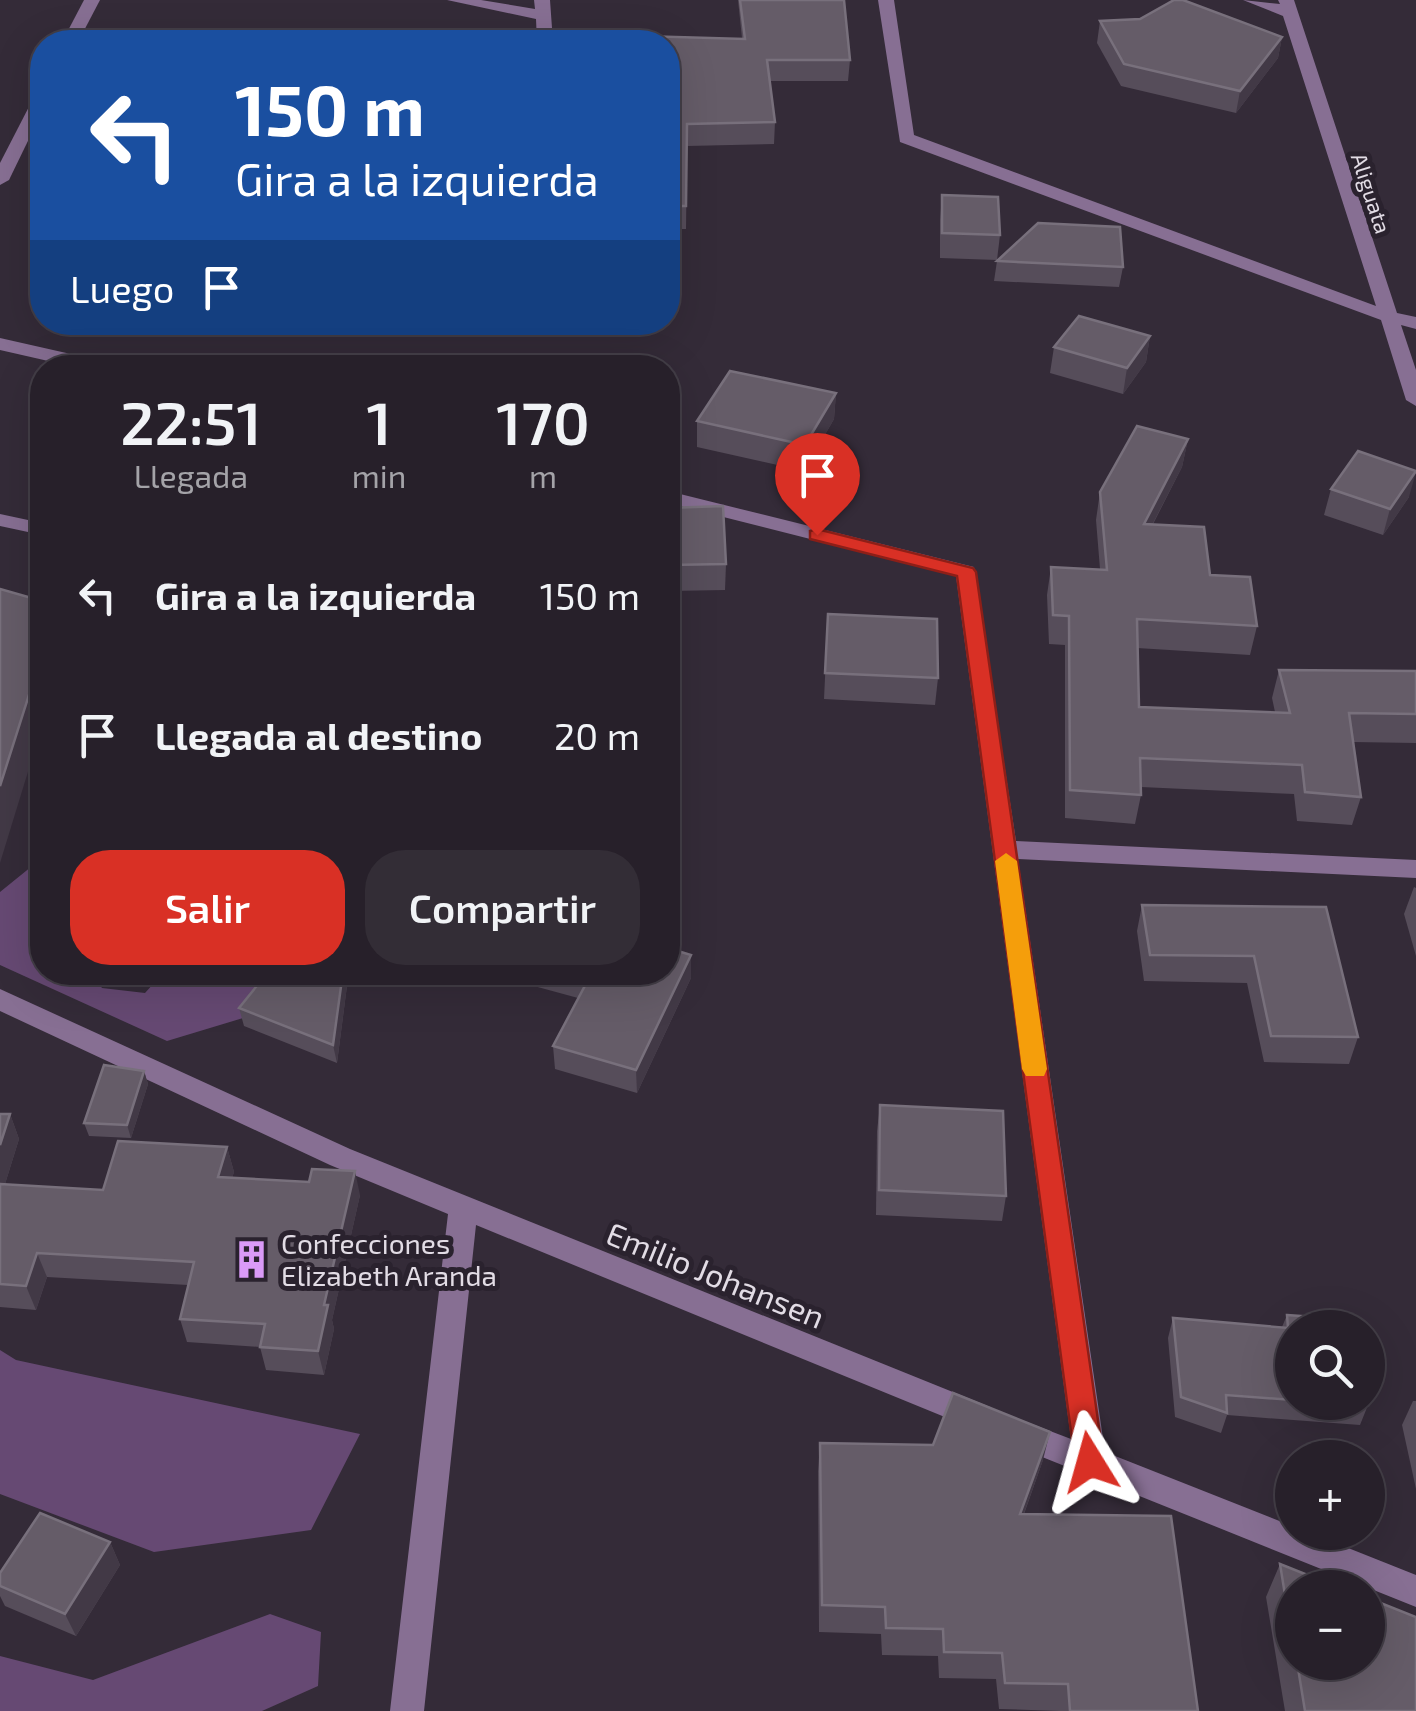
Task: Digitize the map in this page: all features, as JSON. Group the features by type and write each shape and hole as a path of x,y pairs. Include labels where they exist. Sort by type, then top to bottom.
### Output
{"street":[{"path":"76,30 92,0"},
{"path":"455,0 544,8"},
{"path":"886,0 906,138 1416,323"},
{"path":"1251,0 1288,6"},
{"name":"Aliguata","path":"1288,6 1416,400"},
{"path":"0,180 30,121"},
{"path":"0,344 50,355"},
{"path":"680,500 966,572 1090,1462"},
{"path":"0,520 30,526"},
{"path":"1004,849 1416,869"},
{"name":"Emilio Johansen","path":"0,999 340,1157 462,1209 1416,1590"},
{"path":"407,1711 462,1209"}],"shaded area":[{"path":"30,868 30,979 0,965 0,892"},
{"path":"44,985 100,985 145,993 152,985 264,985 253,1015 167,1041"},
{"path":"0,1350 16,1360 360,1434 311,1530 154,1552 0,1494"},
{"path":"270,1614 321,1632 318,1686 262,1711 0,1711 0,1656 93,1680"}],"building":[{"path":"740,0 844,0 850,60 767,60 775,122 687,124 686,206 680,206 680,37 745,39"},
{"path":"1174,0 1282,37 1240,91 1124,64 1100,21 1140,19"},
{"path":"942,195 998,197 1000,235 942,233"},
{"path":"1038,223 1120,227 1123,267 997,261"},
{"path":"1079,316 1150,336 1127,368 1054,347"},
{"path":"730,371 836,393 805,445 697,421"},
{"path":"1137,426 1188,439 1144,524 1204,527 1210,575 1250,577 1257,626 1137,619 1139,707 1290,713 1279,670 1416,671 1416,714 1349,713 1361,797 1305,792 1302,765 1140,758 1141,795 1070,790 1069,616 1053,615 1051,567 1107,570 1100,492"},
{"path":"1358,451 1416,471 1390,509 1331,489"},
{"path":"723,506 726,564 680,565 680,508"},
{"path":"0,589 30,598 30,692 0,786"},
{"path":"828,614 937,619 938,678 825,673"},
{"path":"1142,905 1326,907 1358,1037 1271,1036 1254,956 1150,955"},
{"path":"680,952 691,955 680,978"},
{"path":"258,985 341,985 333,1045 239,1008"},
{"path":"585,985 677,985 636,1070 553,1046"},
{"path":"104,1065 144,1071 127,1125 84,1123"},
{"path":"880,1105 1003,1111 1006,1196 879,1190"},
{"path":"0,1114 10,1114 0,1145"},
{"path":"118,1141 227,1147 218,1177 309,1182 312,1169 355,1171 324,1305 328,1305 318,1351 260,1347 265,1324 180,1319 194,1262 37,1253 26,1286 0,1284 0,1184 103,1190"},
{"path":"1173,1318 1275,1327 1275,1399 1226,1395 1227,1413 1181,1397"},
{"path":"953,1393 1050,1432 1020,1514 1171,1516 1198,1711 1070,1711 1068,1684 1005,1683 1002,1653 944,1652 943,1629 886,1628 885,1607 822,1605 820,1443 933,1445"},
{"path":"40,1513 110,1542 65,1614 0,1586 0,1573"},
{"path":"1385,1605 1416,1617 1416,1711 1305,1711 1300,1680 1385,1680"}],"slow traffic":[{"path":"1006,861 1035,1069"}],"place":[{"name":"Confecciones Elizabeth Aranda","path":"251,1259"}],"route":[{"path":"817,535 966,572 1090,1462"}]}
